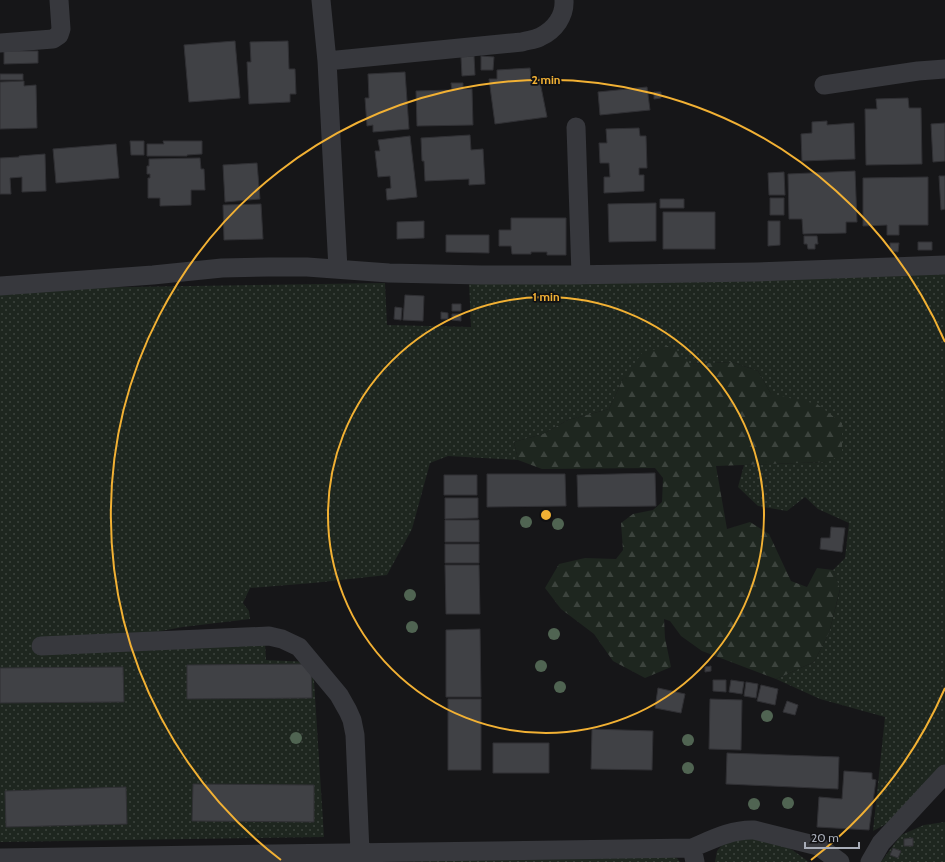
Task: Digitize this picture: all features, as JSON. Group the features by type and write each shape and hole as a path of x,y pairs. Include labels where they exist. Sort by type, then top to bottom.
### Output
{"street":[{"path":"0,43 53,39 59,35 61,29 59,0"},
{"path":"321,0 327,61 338,269"},
{"path":"327,61 522,42 539,37 551,30 563,12 564,0"},
{"path":"824,85 918,71 945,69"},
{"path":"576,127 581,275"},
{"path":"0,286 153,275 222,268 307,267 396,273 581,275 756,272 945,265"},
{"path":"41,646 269,636 282,638 292,642 299,647 339,695 352,720 355,735 360,852"},
{"path":"870,862 881,843 945,774"},
{"path":"0,858 360,852 694,855 734,832 754,830 818,846 840,862"}],"green space":[{"path":"945,274 945,764 905,814 873,831 885,717 820,699 776,679 814,662 829,633 840,590 833,570 845,558 849,523 818,509 805,497 787,511 758,506 738,487 744,465 828,462 771,394 758,371 732,362 690,364 623,379 609,409 568,420 543,434 514,442 518,460 448,456 430,463 412,529 387,575 250,588 243,603 249,611 250,619 183,627 127,637 265,642 266,660 310,662 313,665 324,837 0,842 0,289 385,283 387,325 471,327 469,281"},
{"path":"671,345 690,364 732,362 758,371 771,394 817,404 842,423 842,454 828,462 716,466 727,529 750,522 769,534 791,581 807,587 817,568 833,570 840,589 829,633 814,662 776,679 702,651 681,636 670,621 664,619 665,638 671,667 645,678 613,661 594,634 561,609 545,588 559,564 585,558 616,559 623,550 621,523 633,514 653,510 662,502 663,478 655,468 542,469 518,460 514,442 543,434 568,420 609,409 623,379 642,353"},
{"path":"945,822 945,862 881,862 901,835 924,825"},
{"path":"729,837 765,837 791,849 809,862 715,862 717,851"},
{"path":"661,855 677,858 680,862 398,862"}],"building":[{"path":"235,41 240,98 189,102 184,45"},
{"path":"288,41 289,69 295,69 296,94 290,94 290,102 249,104 247,62 251,62 250,42"},
{"path":"4,51 38,51 38,63 4,64"},
{"path":"474,56 475,75 462,76 461,57"},
{"path":"481,56 494,57 493,70 481,70"},
{"path":"530,68 531,77 539,77 547,117 495,124 489,79 497,79 497,70"},
{"path":"405,72 409,129 373,132 373,125 367,126 365,98 369,98 368,74"},
{"path":"0,74 23,74 23,80 0,80"},
{"path":"24,81 24,86 36,85 37,128 0,129 0,82"},
{"path":"451,83 463,83 463,89 472,89 473,125 417,126 416,91 452,90"},
{"path":"647,87 650,110 600,115 598,92"},
{"path":"654,92 661,92 661,98 654,99"},
{"path":"908,98 909,108 921,108 922,164 866,165 865,109 877,109 876,99"},
{"path":"827,121 827,125 854,123 855,159 802,161 801,134 812,133 812,122"},
{"path":"945,123 945,161 933,162 931,124"},
{"path":"639,128 640,136 646,136 647,168 639,168 639,175 644,175 644,191 604,193 604,177 610,177 609,163 600,163 599,143 607,143 606,129"},
{"path":"470,135 471,150 483,149 485,184 469,185 469,179 425,181 421,138"},
{"path":"410,136 417,197 387,200 386,189 391,188 390,176 378,177 375,151 380,151 378,140"},
{"path":"130,141 144,141 144,155 131,155"},
{"path":"163,141 202,141 202,154 187,156 147,156 147,144 164,144"},
{"path":"116,144 119,178 56,183 53,149"},
{"path":"45,154 46,191 22,192 22,177 10,178 11,194 0,194 0,158"},
{"path":"200,158 201,169 204,169 205,190 191,190 191,205 160,206 160,198 148,198 148,178 150,178 150,174 147,174 147,166 149,166 149,159"},
{"path":"257,163 260,199 225,202 223,165"},
{"path":"855,171 857,222 846,222 846,233 803,234 802,219 789,219 788,174"},
{"path":"784,172 785,195 769,195 768,173"},
{"path":"939,176 945,176 945,209 941,210"},
{"path":"928,177 928,225 899,225 899,235 887,235 887,225 863,226 863,178"},
{"path":"770,198 784,198 784,215 770,215"},
{"path":"660,199 684,199 684,208 660,208"},
{"path":"656,203 656,241 609,242 608,204"},
{"path":"261,204 263,239 224,240 223,205"},
{"path":"663,212 715,212 715,249 663,249"},
{"path":"511,218 566,218 566,255 547,255 547,252 512,254 511,246 499,246 499,230 511,230"},
{"path":"424,221 424,238 397,239 397,222"},
{"path":"768,221 780,221 780,245 768,246"},
{"path":"446,235 489,235 489,253 446,252"},
{"path":"804,236 817,236 818,244 815,244 815,249 808,249 807,244 804,244"},
{"path":"918,242 932,242 932,250 918,250"},
{"path":"890,243 899,243 898,252 890,251"},
{"path":"405,295 424,296 423,321 403,320"},
{"path":"452,304 461,304 461,311 452,311"},
{"path":"395,307 402,308 401,320 394,319"},
{"path":"441,312 448,313 448,319 441,319"},
{"path":"452,314 461,314 461,321 452,320"},
{"path":"655,473 656,506 578,507 577,475"},
{"path":"487,474 565,474 566,506 487,507"},
{"path":"444,475 477,475 477,495 444,495"},
{"path":"445,498 478,498 478,518 445,519"},
{"path":"445,520 479,520 479,542 445,542"},
{"path":"831,527 845,528 842,552 820,549 821,538 830,538"},
{"path":"445,544 479,544 479,563 445,563"},
{"path":"445,565 479,565 480,614 446,614"},
{"path":"480,629 481,697 446,697 446,630"},
{"path":"311,664 312,698 187,699 187,665"},
{"path":"711,666 711,671 705,672 705,667"},
{"path":"123,667 124,702 0,703 0,668"},
{"path":"713,680 726,680 726,692 713,691"},
{"path":"731,680 744,682 742,694 729,692"},
{"path":"746,682 758,684 756,698 744,696"},
{"path":"761,685 778,689 775,705 757,701"},
{"path":"658,688 685,694 681,713 655,708"},
{"path":"448,699 481,699 481,770 448,770"},
{"path":"710,699 742,700 741,750 709,749"},
{"path":"787,701 798,705 795,715 783,712"},
{"path":"592,729 653,731 652,770 591,769"},
{"path":"493,743 549,743 549,773 493,773"},
{"path":"727,753 839,757 838,789 726,784"},
{"path":"844,771 872,773 872,779 876,780 869,830 817,827 819,797 842,799"},
{"path":"193,784 314,785 314,822 192,821"},
{"path":"126,787 127,824 6,827 5,791"},
{"path":"913,838 913,846 904,846 904,839"},
{"path":"893,848 901,851 898,858 890,855"}]}
